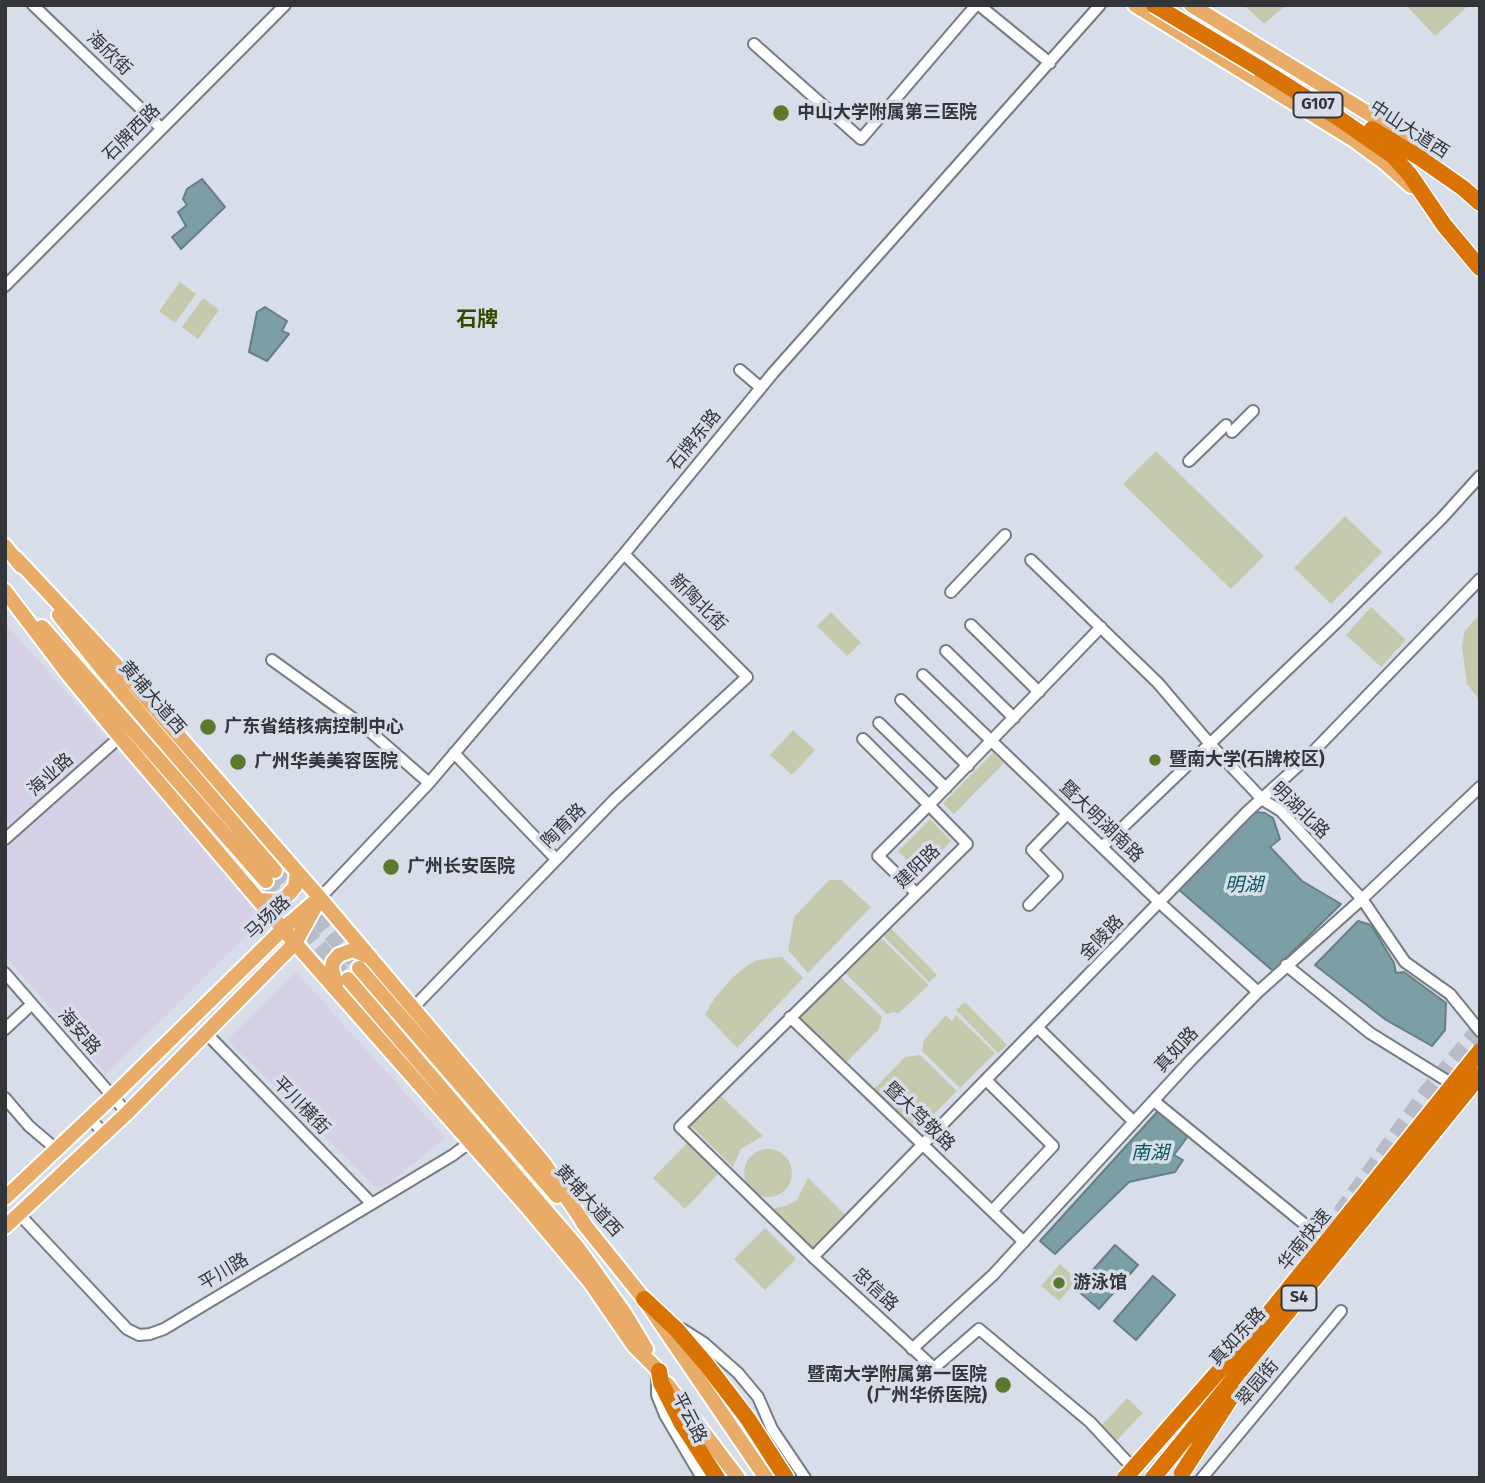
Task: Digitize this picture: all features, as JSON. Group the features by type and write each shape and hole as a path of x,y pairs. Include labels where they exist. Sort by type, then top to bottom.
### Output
{"highway":[{"name":"中山大道西","path":"1154,5 1420,158 1480,203"},
{"name":"中山大道西","path":"1172,5 1393,156 1480,268"},
{"name":"华南快速","path":"1123,1475 1262,1322 1480,1051"},
{"name":"华南快速","path":"1153,1478 1480,1075"},
{"path":"1182,1473 1226,1405 1314,1290 1339,1248"},
{"path":"644,1299 665,1318 729,1394 786,1478"},
{"path":"659,1371 661,1382 682,1424 717,1478"}],"main road":[{"path":"1135,5 1354,140 1384,162 1428,202"},
{"path":"1168,26 1167,16 1172,5"},
{"path":"1191,5 1371,115 1419,150 1449,178"},
{"name":"黄埔大道西","path":"5,546 270,876 5,590"},
{"path":"16,558 123,673 320,898 543,1163 587,1228"},
{"path":"5,590 68,674 120,737 573,1262 634,1346 659,1371"},
{"path":"259,900 279,901 285,898 295,887 297,872"},
{"name":"马场路","path":"5,1198 283,929 320,898"},
{"name":"马场路","path":"5,1227 127,1113 295,943 320,898"},
{"path":"338,992 332,969 338,956 353,950 371,958"},
{"name":"黄埔大道西","path":"738,1478 659,1371 625,1314 578,1248 353,974 587,1228 644,1299 766,1478"}],"street":[{"name":"海欣街","path":"33,5 161,128"},
{"name":"石牌西路","path":"5,286 285,5"},
{"path":"754,44 861,139 978,5 1050,63"},
{"name":"石牌东路","path":"320,898 429,783 761,388 1100,5"},
{"path":"740,370 761,388"},
{"path":"1188,461 1253,411"},
{"path":"1102,847 1364,596 1443,518 1480,476"},
{"path":"951,592 1005,535"},
{"name":"新陶北街","path":"624,554 747,677"},
{"name":"明湖北路","path":"1031,560 1158,684 1263,800 1280,811 1363,899 1405,962 1450,994 1480,1031"},
{"name":"金陵路","path":"813,1257 1248,811 1309,756 1480,579"},
{"path":"971,625 1040,692"},
{"path":"916,893 878,856 1101,627"},
{"path":"946,651 1014,718"},
{"path":"272,660 365,727 429,783"},
{"name":"暨大明湖南路","path":"923,675 1160,903 1258,992"},
{"name":"陶育路","path":"413,1008 614,800 747,677"},
{"path":"901,699 968,765"},
{"path":"879,723 946,788"},
{"name":"海业路","path":"5,839 120,737"},
{"path":"863,739 929,805"},
{"path":"454,753 556,859"},
{"name":"真如路","path":"912,1349 993,1275 1258,992 1363,899 1480,787"},
{"path":"1467,800 1480,800"},
{"name":"建阳路","path":"813,1257 680,1127 967,844 929,805"},
{"path":"1029,905 1057,876 1031,850 1067,814"},
{"path":"1286,965 1370,1032 1465,1093"},
{"name":"海安路","path":"5,973 127,1113"},
{"path":"5,1029 32,1004"},
{"name":"暨大笃敬路","path":"790,1017 1024,1242"},
{"path":"1038,1028 1134,1122"},
{"name":"平川横街","path":"206,1033 372,1204"},
{"name":"真如东路","path":"1123,1475 1145,1465 1304,1292 1480,1075"},
{"path":"986,1080 1053,1146 992,1211"},
{"path":"5,1098 29,1126 56,1150"},
{"path":"1154,1101 1339,1248"},
{"path":"90,1118 104,1134"},
{"name":"平川路","path":"19,1214 127,1329 139,1335 150,1334 163,1329 372,1204 469,1143"},
{"name":"忠信路","path":"813,1257 934,1368 979,1329 1090,1422 1123,1475"},
{"name":"翠园街","path":"1202,1478 1341,1311"},
{"path":"665,1318 704,1343 746,1383 758,1398 772,1429 805,1478"},
{"name":"平云路","path":"659,1371 656,1388 661,1405 673,1431 702,1478"},
{"path":"729,1394 729,1388 736,1380 746,1383"}],"shaded area":[{"path":"5,623 256,906 254,929 106,1074 5,955 5,825 9,821 5,817"},
{"path":"296,972 446,1138 379,1191 227,1040"}],"green space":[{"path":"1244,5 1286,5 1264,24"},
{"path":"1406,5 1469,5 1435,36"},
{"path":"180,282 196,294 175,323 159,311"},
{"path":"203,298 219,310 198,339 182,327"},
{"path":"1156,451 1264,556 1231,589 1123,484"},
{"path":"1345,516 1382,552 1331,604 1294,568"},
{"path":"1371,607 1406,640 1381,667 1346,635"},
{"path":"831,612 861,643 847,656 817,626"},
{"path":"1480,614 1480,701 1467,684 1462,647 1464,632"},
{"path":"793,730 815,750 792,775 770,755"},
{"path":"993,753 1004,763 954,814 943,803"},
{"path":"930,819 951,841 920,873 898,851"},
{"path":"829,880 841,880 871,907 808,973 788,950 794,917"},
{"path":"889,926 937,975 929,982 881,934"},
{"path":"876,933 929,985 899,1013 887,1014 840,968"},
{"path":"782,957 803,978 737,1048 705,1014 714,999 745,967 757,960"},
{"path":"835,972 882,1017 879,1029 842,1067 790,1017"},
{"path":"965,1002 1007,1045 998,1053 956,1010"},
{"path":"946,1015 952,1021 956,1015 995,1053 960,1088 922,1051 924,1040"},
{"path":"920,1055 957,1091 913,1135 870,1093 905,1057"},
{"path":"718,1093 763,1136 741,1149 733,1167 688,1123"},
{"path":"687,1143 718,1174 685,1209 653,1178"},
{"path":"768,1149 785,1156 792,1173 785,1190 768,1197 751,1190 744,1173 751,1156"},
{"path":"808,1178 845,1215 813,1250 772,1209 797,1200"},
{"path":"765,1228 796,1259 765,1290 734,1259"},
{"name":"游泳馆","path":"1060,1264 1077,1280 1059,1301 1041,1286"},
{"path":"1127,1398 1143,1413 1116,1441 1101,1426"}],"water":[{"path":"202,179 225,207 181,249 172,237 186,226 178,212 187,205 183,199 187,189"},
{"path":"265,307 287,321 282,331 289,334 267,361 249,352 257,312"},
{"name":"明湖","path":"1255,812 1265,813 1273,818 1280,839 1270,847 1302,881 1341,904 1273,971 1178,889"},
{"path":"1358,921 1371,925 1394,963 1396,973 1404,972 1446,1003 1445,1030 1432,1046 1386,1020 1315,965"},
{"name":"南湖","path":"1158,1111 1188,1136 1174,1155 1183,1160 1175,1172 1129,1182 1055,1254 1040,1241"},
{"path":"1115,1245 1138,1265 1099,1309 1076,1289"},
{"path":"1153,1276 1175,1295 1136,1340 1114,1321"}],"tunnel":[{"path":"275,871 359,968"},
{"path":"266,881 348,979"},
{"path":"1326,1233 1426,1093 1480,1028"}],"place":[{"name":"中山大学附属第三医院","path":"781,113"},
{"name":"广东省结核病控制中心","path":"208,727"},
{"name":"暨南大学(石牌校区)","path":"1155,760"},
{"name":"广州华美美容医院","path":"238,762"},
{"name":"广州长安医院","path":"391,867"},
{"name":"游泳馆","path":"1059,1283"},
{"name":"暨南大学附属第一医院 (广州华侨医院)","path":"1003,1385"}],"district":[{"name":"石牌","path":"477,320"}]}
